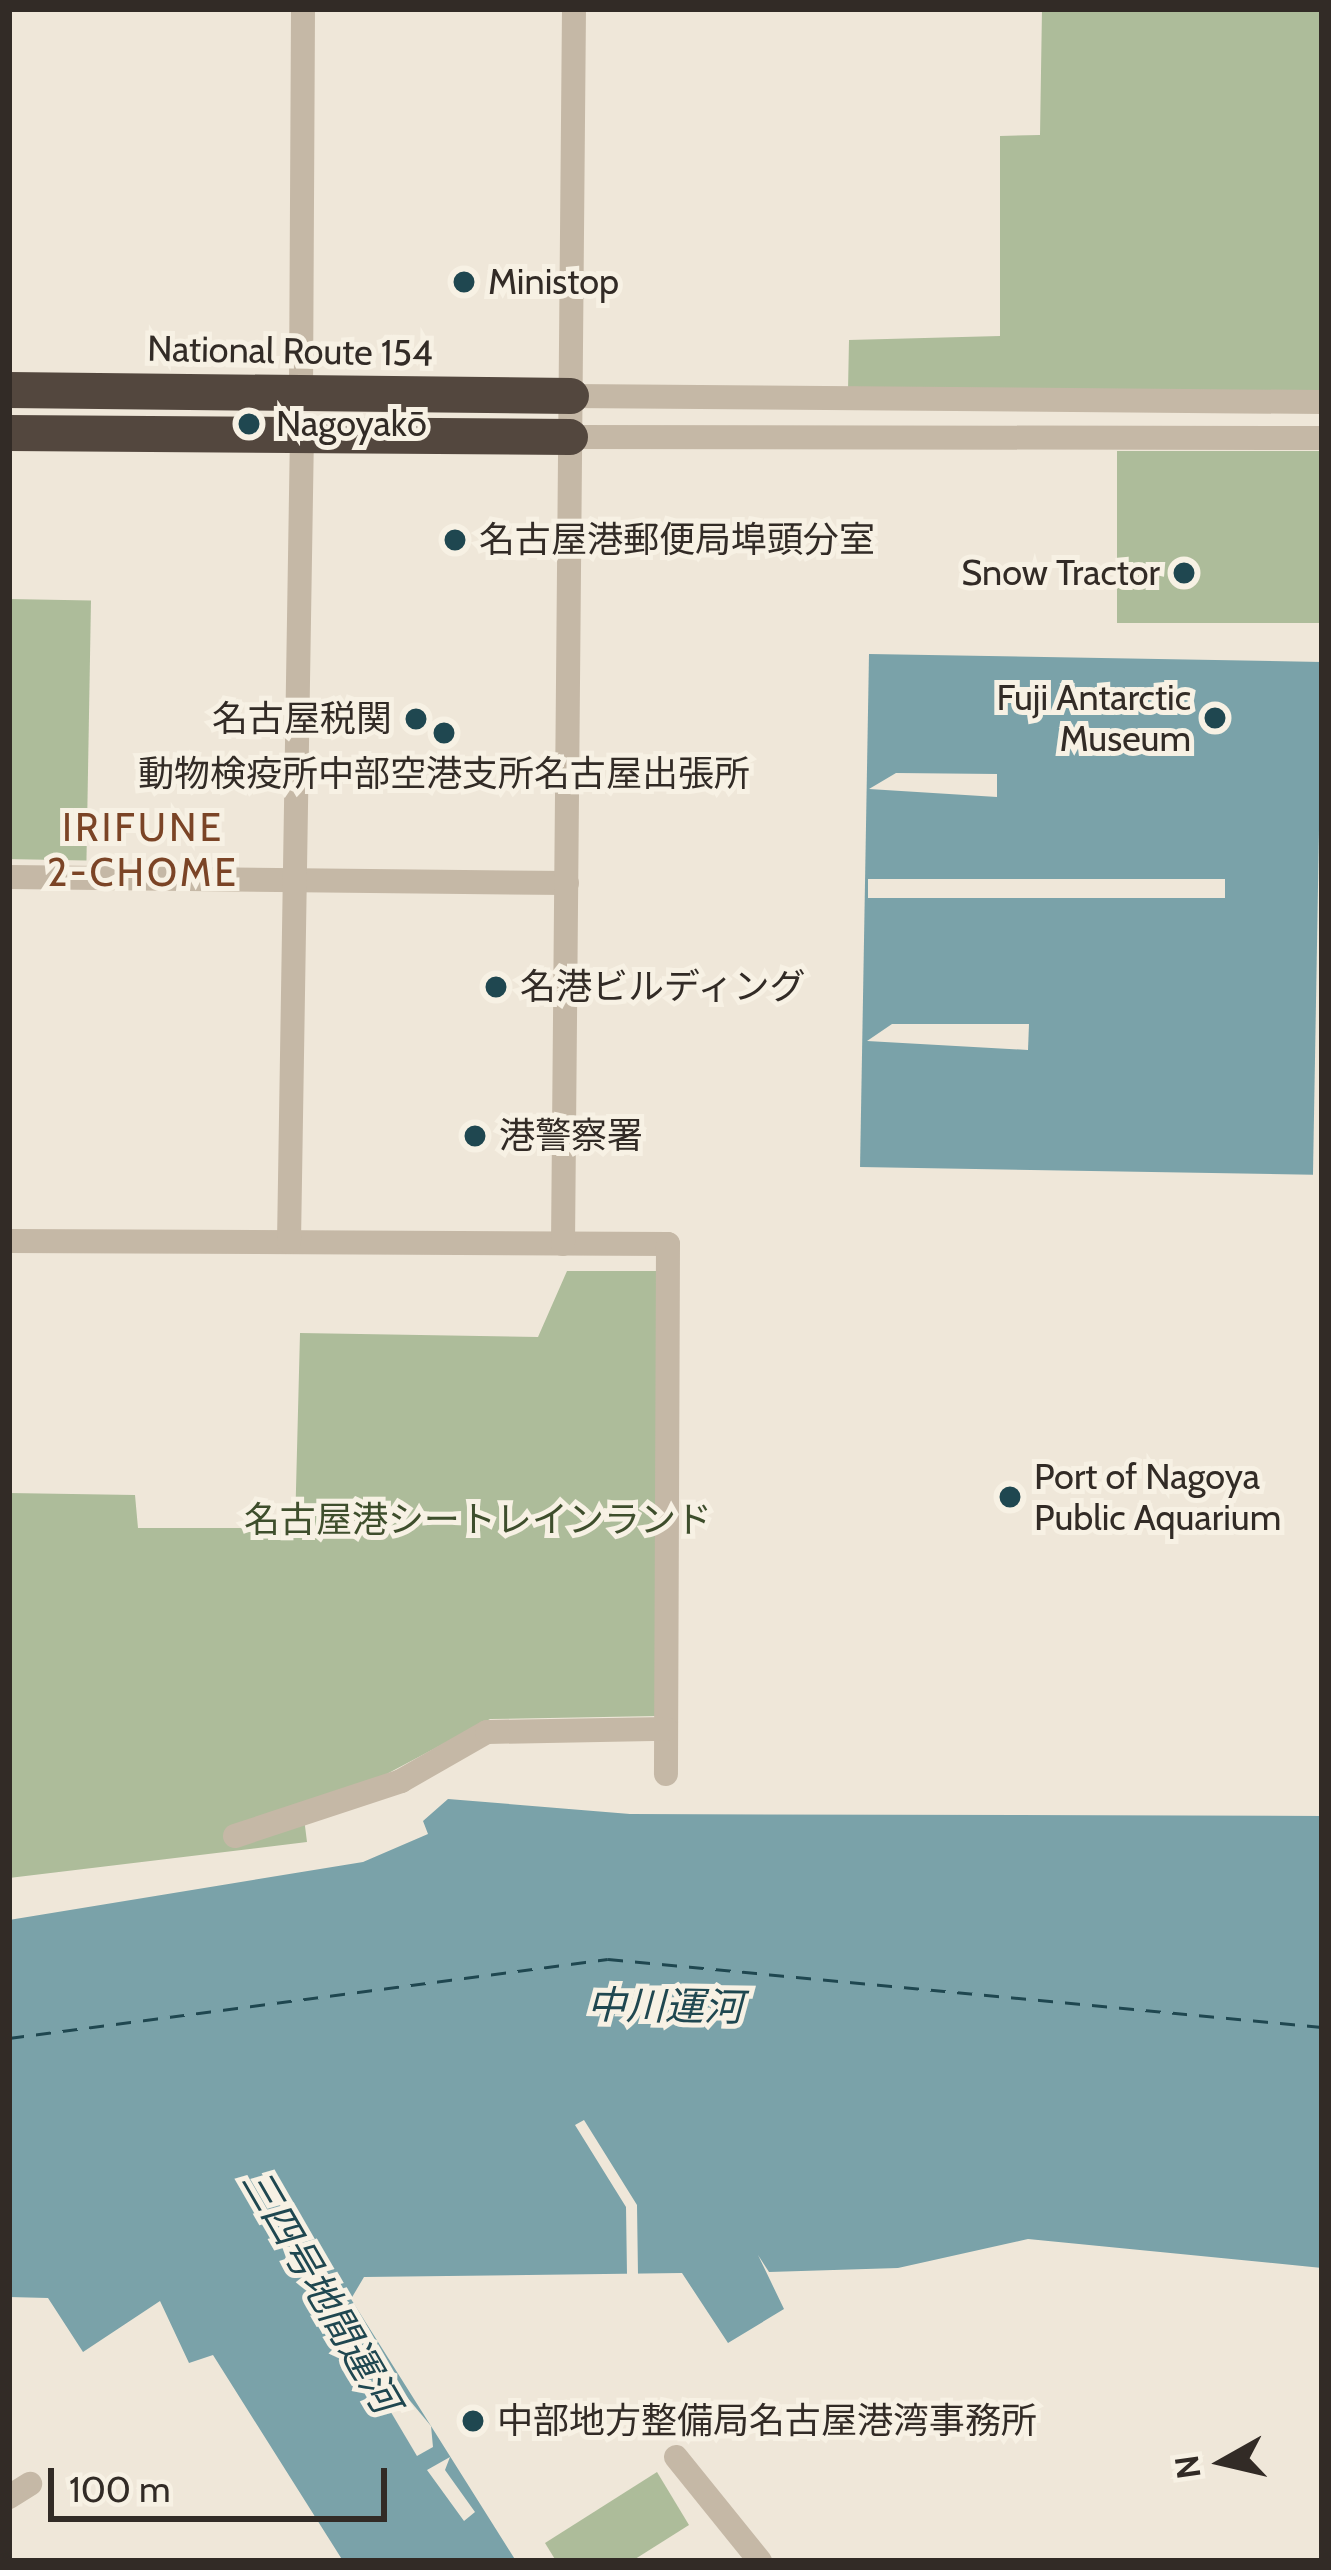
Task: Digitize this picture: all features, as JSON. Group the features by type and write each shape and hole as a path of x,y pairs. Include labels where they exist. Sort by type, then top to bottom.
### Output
{"highway":[{"name":"National Route 154","path":"9,390 571,396"},
{"path":"9,433 570,437"}],"street":[{"path":"301,393 303,9"},
{"path":"563,1244 574,9"},
{"path":"571,396 1322,402"},
{"path":"289,1242 302,436"},
{"path":"570,437 1322,438"},
{"path":"9,877 566,883"},
{"path":"9,1241 668,1244 666,1774"},
{"path":"235,1836 401,1781 487,1732 666,1729"},
{"path":"676,2457 760,2561"}],"green space":[{"path":"1042,9 1322,9 1322,390 848,390 849,340 1000,336 1000,136 1040,135"},
{"path":"1117,451 1322,451 1322,623 1117,623"},
{"path":"9,599 91,600 86,860 9,859"},
{"name":"名古屋港シートレインランド","path":"567,1271 660,1271 658,1716 490,1719 304,1818 307,1842 9,1878 9,1493 135,1495 138,1528 295,1528 300,1333 538,1337"},
{"path":"657,2472 689,2525 632,2561 556,2561 545,2543"}],"water":[{"path":"869,654 1322,662 1313,1175 860,1167"},
{"path":"448,1799 630,1814 1322,1816 1322,2268 1028,2239 898,2268 769,2272 758,2255 784,2309 728,2343 682,2273 364,2277 351,2299 516,2561 343,2561 213,2355 189,2363 160,2301 83,2352 48,2298 9,2297 9,1920 363,1862 428,1834 423,1821"}],"pier":[{"path":"896,773 997,774 997,797 869,789"},
{"path":"868,879 1225,879 1225,898 868,898"},
{"path":"892,1024 1029,1024 1028,1050 867,1041"},
{"path":"584,2120 637,2205 638,2275 627,2275 626,2207 575,2125"},
{"path":"391,2378 431,2426 433,2447 417,2456 376,2387"},
{"path":"450,2457 445,2470 475,2512 464,2521 427,2470"}],"ferry route":[{"path":"9,2038 608,1959 1322,2027"}],"place":[{"name":"Ministop","path":"464,282"},
{"name":"Nagoyakō","path":"249,424"},
{"name":"名古屋港郵便局埠頭分室","path":"455,540"},
{"name":"Snow Tractor","path":"1184,573"},
{"name":"Fuji Antarctic Museum","path":"1215,718"},
{"name":"名古屋税関","path":"416,719"},
{"name":"動物検疫所中部空港支所名古屋出張所","path":"444,733"},
{"name":"名港ビルディング","path":"496,987"},
{"name":"港警察署","path":"475,1136"},
{"name":"Port of Nagoya Public Aquarium","path":"1010,1497"},
{"name":"中部地方整備局名古屋港湾事務所","path":"473,2421"}],"district":[{"name":"IRIFUNE 2-CHOME","path":"143,850"}],"water label":[{"name":"中川運河","path":"665,2006"},
{"name":"三四号地間運河","path":"321,2291"}]}
